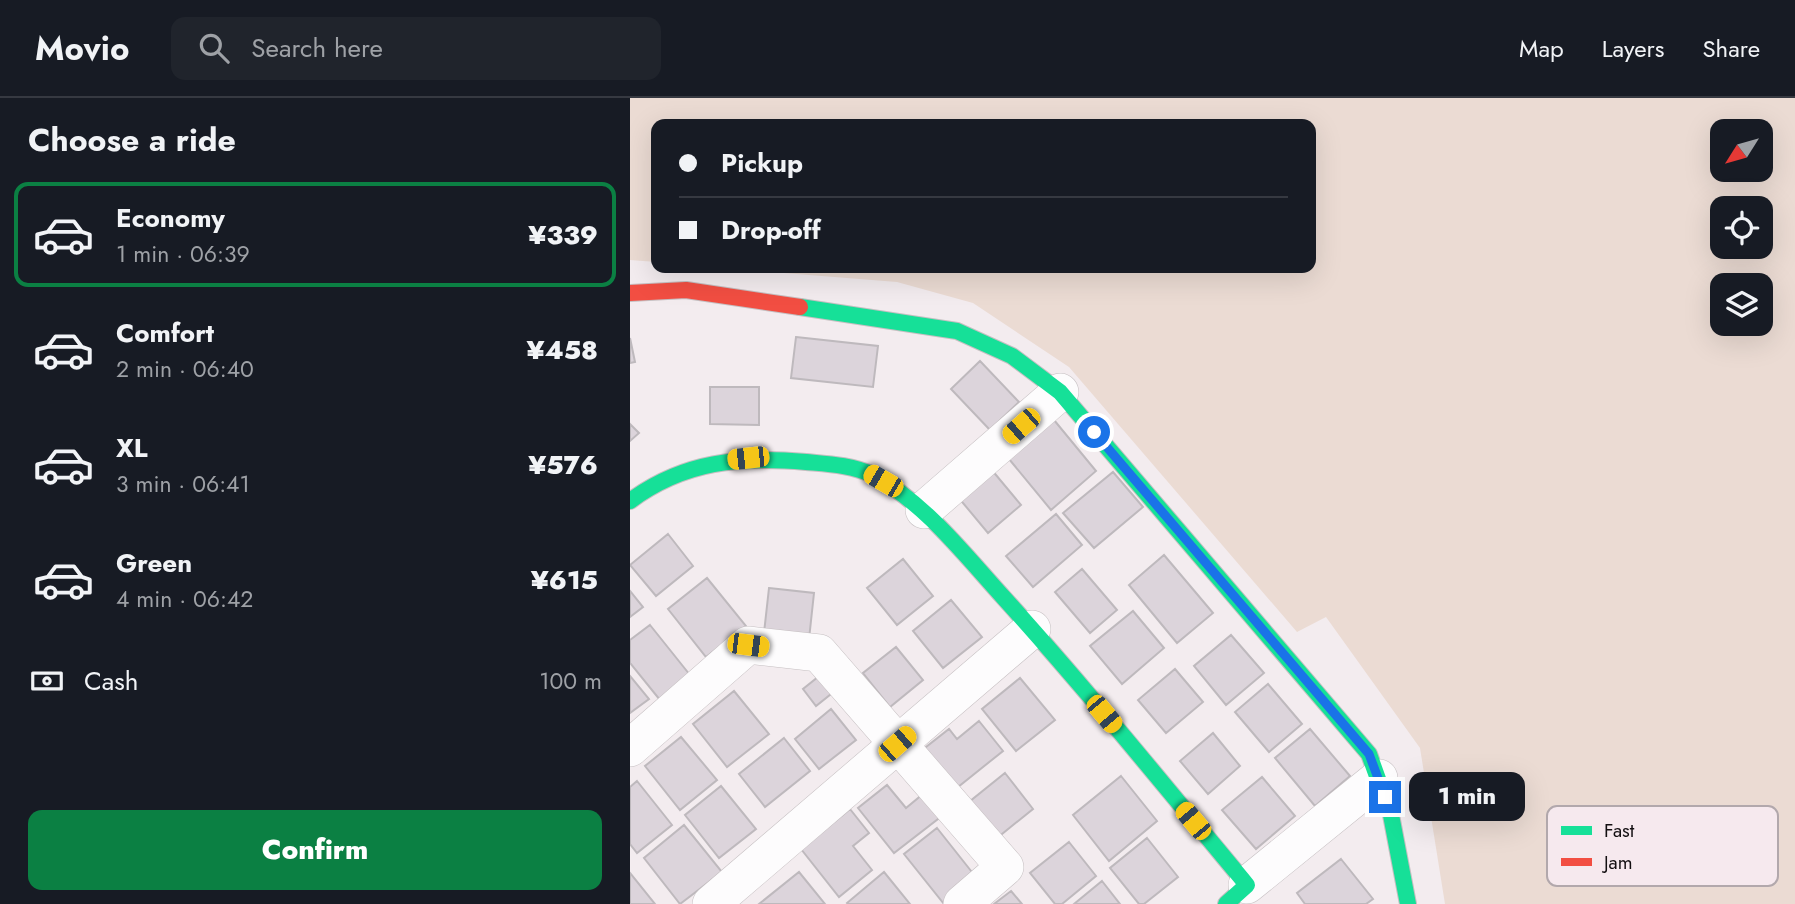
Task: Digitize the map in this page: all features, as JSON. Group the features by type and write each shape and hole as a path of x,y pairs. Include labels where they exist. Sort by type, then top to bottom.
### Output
{"street":[{"path":"630,293 686,290 957,331 991,342 1021,358 1060,392 1369,754 1391,815 1408,904"},
{"path":"924,510 1060,392"},
{"path":"630,501 648,485 686,467 748,458 848,465 887,483 924,510 1032,629 1236,895 1379,778"},
{"path":"711,904 1032,629"},
{"path":"630,748 748,645 819,653 1005,867 962,904"}],"shaded area":[{"path":"630,98 1795,98 1795,904 1445,904 1420,748 1326,617 1297,632 1069,367 973,303 897,282 784,273 1316,273 1316,119 651,119 651,262 630,260"}],"building":[{"path":"796,337 878,346 873,387 791,378"},
{"path":"630,338 635,362 630,363"},
{"path":"980,361 1019,402 990,430 951,389"},
{"path":"710,387 759,387 759,425 710,424"},
{"path":"1054,420 1096,471 1051,510 1009,459"},
{"path":"630,424 639,433 630,441"},
{"path":"991,469 1021,505 988,533 958,497"},
{"path":"1113,472 1143,507 1094,548 1063,513"},
{"path":"1056,514 1082,545 1033,587 1006,556"},
{"path":"668,534 693,566 656,596 630,565"},
{"path":"1164,555 1213,613 1177,643 1129,585"},
{"path":"903,559 933,596 897,625 867,588"},
{"path":"1082,569 1117,610 1090,633 1055,592"},
{"path":"707,578 746,626 706,657 668,609"},
{"path":"769,588 814,593 809,639 764,633"},
{"path":"630,591 643,607 630,617"},
{"path":"951,600 982,637 943,668 913,631"},
{"path":"1133,611 1164,648 1122,684 1090,646"},
{"path":"650,625 690,675 660,700 630,663 630,640"},
{"path":"1231,635 1264,673 1226,705 1194,666"},
{"path":"896,647 923,680 890,707 863,673"},
{"path":"1175,669 1203,702 1166,733 1138,700"},
{"path":"823,673 836,690 816,706 803,689"},
{"path":"630,676 649,699 630,713"},
{"path":"1020,678 1055,720 1016,751 982,709"},
{"path":"1268,684 1302,724 1269,752 1235,712"},
{"path":"734,691 769,734 727,767 693,724"},
{"path":"831,709 856,740 819,769 795,739"},
{"path":"979,721 1003,751 953,791 921,751 949,729 957,739"},
{"path":"1310,729 1350,776 1315,806 1275,758"},
{"path":"1213,733 1240,766 1208,794 1180,761"},
{"path":"681,737 717,780 680,810 645,766"},
{"path":"784,738 810,771 765,807 739,774"},
{"path":"1005,773 1033,809 997,838 969,802"},
{"path":"1121,776 1157,821 1109,861 1073,815"},
{"path":"1262,777 1295,816 1256,849 1222,810"},
{"path":"637,781 672,825 637,853 630,844 630,787"},
{"path":"887,785 906,808 929,789 947,812 894,853 858,808"},
{"path":"721,786 756,829 719,858 685,815"},
{"path":"850,809 869,833 853,846 872,870 839,897 801,849"},
{"path":"684,825 722,872 680,904 644,858"},
{"path":"937,828 979,881 951,904 944,904 904,854"},
{"path":"1147,838 1178,877 1144,904 1139,904 1110,868"},
{"path":"1069,842 1096,876 1062,904 1055,904 1030,873"},
{"path":"1341,859 1373,899 1366,904 1305,904 1297,893"},
{"path":"799,872 825,904 759,904"},
{"path":"884,872 910,904 847,903"},
{"path":"630,873 655,904 630,904"},
{"path":"1102,881 1120,904 1074,904"},
{"path":"1011,891 1022,904 994,904"}],"traffic: fast":[{"path":"800,307 957,331 1012,356 1060,392 1369,754 1391,815 1408,904"},
{"path":"630,501 671,477 713,464 736,461 782,460 840,465 873,475 892,487 927,515 974,564 1097,704 1247,885 1226,904"}],"traffic: jam":[{"path":"630,293 686,290 800,307"}],"route":[{"path":"1094,432 1369,754 1385,797"}]}
